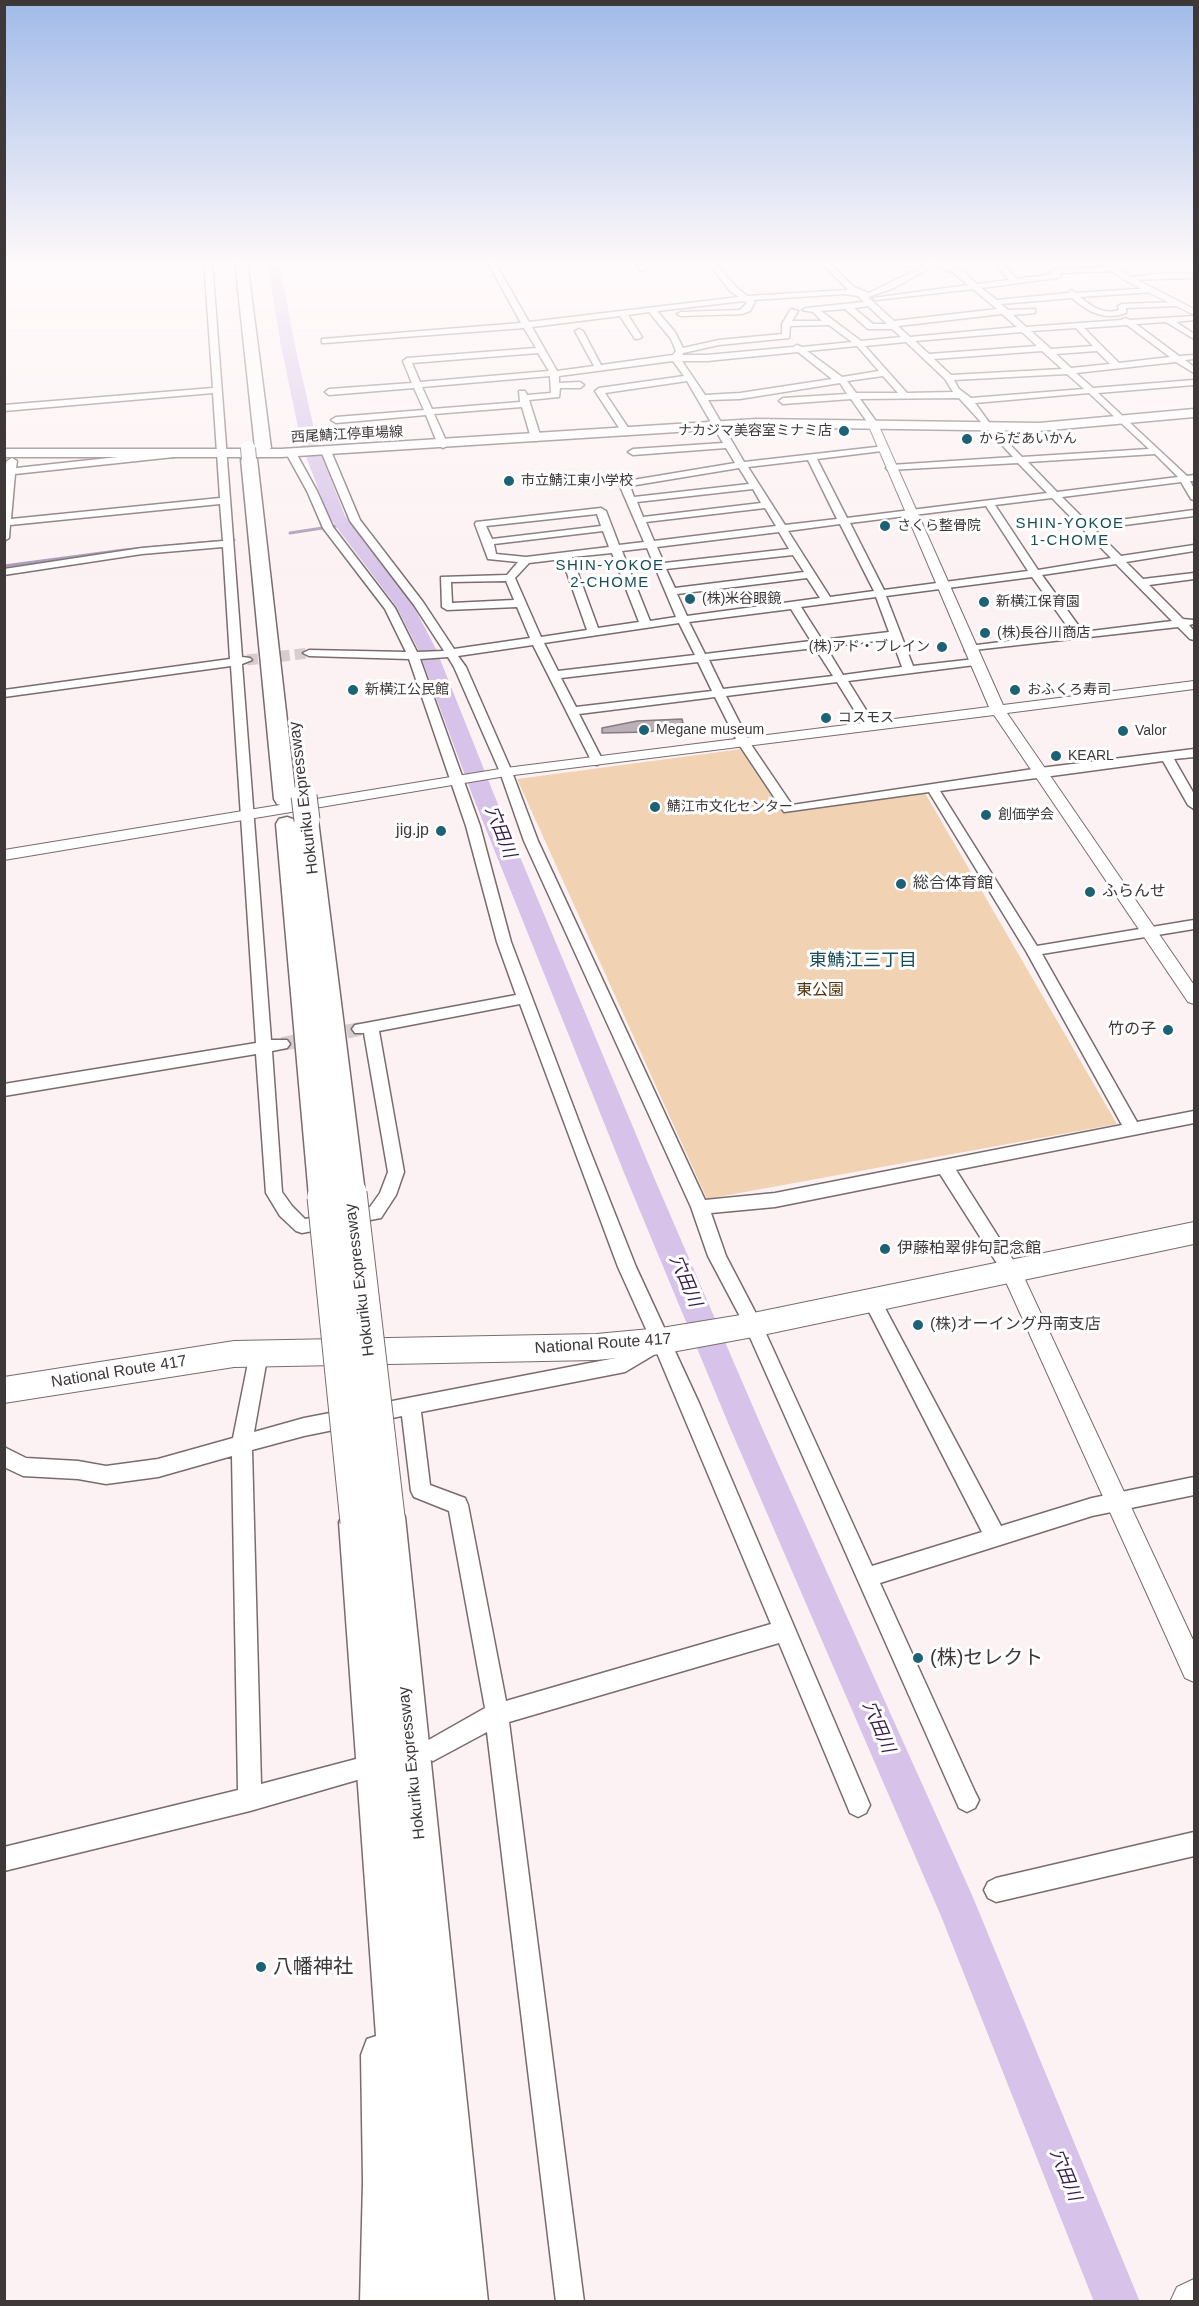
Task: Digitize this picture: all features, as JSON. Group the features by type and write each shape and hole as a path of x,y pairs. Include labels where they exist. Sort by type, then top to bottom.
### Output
{"highway":[{"name":"Hokuriku Expressway","path":"244,369 256,454 372,1519 466,2301"},
{"name":"Hokuriku Expressway","path":"249,369 256,454"},
{"name":"National Route 417","path":"4,1390 234,1354 596,1347 661,1341 748,1326 1194,1233"},
{"name":"Hokuriku Expressway","path":"372,1519 361,1562 420,2301"},
{"path":"361,1562 363,1693 383,2050 386,2182 384,2301"}],"main road":[{"name":"西尾鯖江停車場線","path":"9,453 296,453 718,425 791,422 988,427 1193,416"}],"street":[{"path":"215,369 224,501 241,661 246,817 274,1193 286,1211 302,1226 375,1213 388,1195 396,1172 365,1028 525,998"},
{"path":"410,369 443,444"},
{"path":"336,420 525,401 556,395 554,373 551,369"},
{"path":"329,392 594,369"},
{"path":"685,369 728,445 783,528 827,601"},
{"path":"826,369 842,380 873,424 998,710 1194,998"},
{"path":"880,369 906,396"},
{"path":"938,369 949,378 988,427 1023,460 1087,526 1117,561 1194,637"},
{"path":"1066,369 1125,420 1155,451 1189,479 1194,497"},
{"path":"949,378 1091,369"},
{"path":"584,370 591,384 599,391 641,465"},
{"path":"702,398 778,390 884,373"},
{"path":"517,376 536,438"},
{"path":"599,391 690,378"},
{"path":"783,401 853,396 965,398 1093,392 1194,382"},
{"path":"556,386 580,385"},
{"path":"4,408 216,390"},
{"path":"778,390 791,422"},
{"path":"728,445 641,465 624,483 670,592 744,743 789,809 1040,772 1194,753"},
{"path":"641,465 741,465 882,448"},
{"path":"324,451 355,521 418,604 448,653 460,667 506,772 536,852 700,1208 717,1256 748,1326 967,1800"},
{"path":"891,468 1155,451"},
{"path":"4,538 9,453"},
{"path":"8,471 184,453"},
{"path":"296,453 328,528 390,608 416,657 473,826 504,942 627,1267 689,1403 858,1804"},
{"path":"811,457 880,593 909,670"},
{"path":"646,625 616,548 607,528 601,511 480,524 492,557 526,560 566,554 616,548 650,543 1189,479"},
{"path":"633,500 756,486"},
{"path":"5,523 224,501"},
{"path":"988,503 1034,573 1080,636"},
{"path":"640,520 768,506"},
{"path":"1087,526 1194,513"},
{"path":"488,542 607,528"},
{"path":"4,572 142,551 228,544"},
{"path":"309,652 371,653 416,657 1034,573 1194,548"},
{"path":"659,567 797,551"},
{"path":"566,554 594,633"},
{"path":"521,603 447,607 445,577 510,578 526,560"},
{"path":"670,592 811,574"},
{"path":"1140,583 1194,576"},
{"path":"510,578 538,642 597,761"},
{"path":"794,605 870,726"},
{"path":"573,711 909,670 972,655 1080,636 1194,621"},
{"path":"555,675 895,635"},
{"path":"4,694 241,661"},
{"path":"4,855 246,817 506,772 1194,685"},
{"path":"1167,756 1194,805"},
{"path":"933,789 1033,951 1132,1128"},
{"path":"1033,951 1194,924"},
{"path":"4,1090 282,1044"},
{"path":"700,1208 775,1200 1194,1117"},
{"path":"945,1167 1011,1271 1116,1501 1191,1655"},
{"path":"872,1300 995,1536"},
{"path":"4,1456 23,1467 78,1470 106,1475 158,1468 304,1427 625,1364 661,1341"},
{"path":"250,1799 242,1444 259,1353"},
{"path":"410,1405 421,1491 458,1505 495,1702 570,2301"},
{"path":"866,1578 995,1536 1116,1501 1194,1486"},
{"path":"433,1750 495,1715 784,1631"},
{"path":"4,1859 95,1835 187,1815 356,1770"},
{"path":"996,1890 1194,1844"}],"green space":[{"name":"東公園","path":"742,749 786,811 925,793 1117,1124 707,1199 517,779"}],"building":[{"path":"682,719 683,723 649,732 602,733 602,728 637,721"}],"waterway":[{"name":"穴田川","path":"293,369 310,446 337,517 404,605 427,649 484,797 639,1175 747,1430 958,1909 1117,2302"},
{"path":"290,533 342,525"},
{"path":"4,566 124,550 234,540"}],"tunnel":[{"path":"247,660 309,653"},
{"path":"282,1044 360,1029"}],"place":[{"name":"ナカジマ美容室ミナミ店","path":"844,431"},
{"name":"からだあいかん","path":"967,439"},
{"name":"市立鯖江東小学校","path":"509,481"},
{"name":"さくら整骨院","path":"885,526"},
{"name":"(株)米谷眼鏡","path":"690,599"},
{"name":"新横江保育園","path":"984,602"},
{"name":"(株)長谷川商店","path":"985,633"},
{"name":"(株)アド・ブレイン","path":"942,647"},
{"name":"新横江公民館","path":"353,690"},
{"name":"おふくろ寿司","path":"1015,690"},
{"name":"コスモス","path":"826,718"},
{"name":"Megane museum","path":"644,730"},
{"name":"Valor","path":"1123,731"},
{"name":"KEARL","path":"1056,756"},
{"name":"鯖江市文化センター","path":"655,807"},
{"name":"創価学会","path":"986,815"},
{"name":"jig.jp","path":"441,831"},
{"name":"総合体育館","path":"901,884"},
{"name":"ふらんせ","path":"1090,892"},
{"name":"竹の子","path":"1168,1030"},
{"name":"伊藤柏翠俳句記念館","path":"885,1249"},
{"name":"(株)オーイング丹南支店","path":"918,1325"},
{"name":"(株)セレクト","path":"918,1658"},
{"name":"八幡神社","path":"261,1967"}],"district":[{"name":"SHIN-YOKOE 1-CHOME","path":"1070,532"},
{"name":"SHIN-YOKOE 2-CHOME","path":"610,574"},
{"name":"東鯖江三丁目","path":"863,961"}]}
